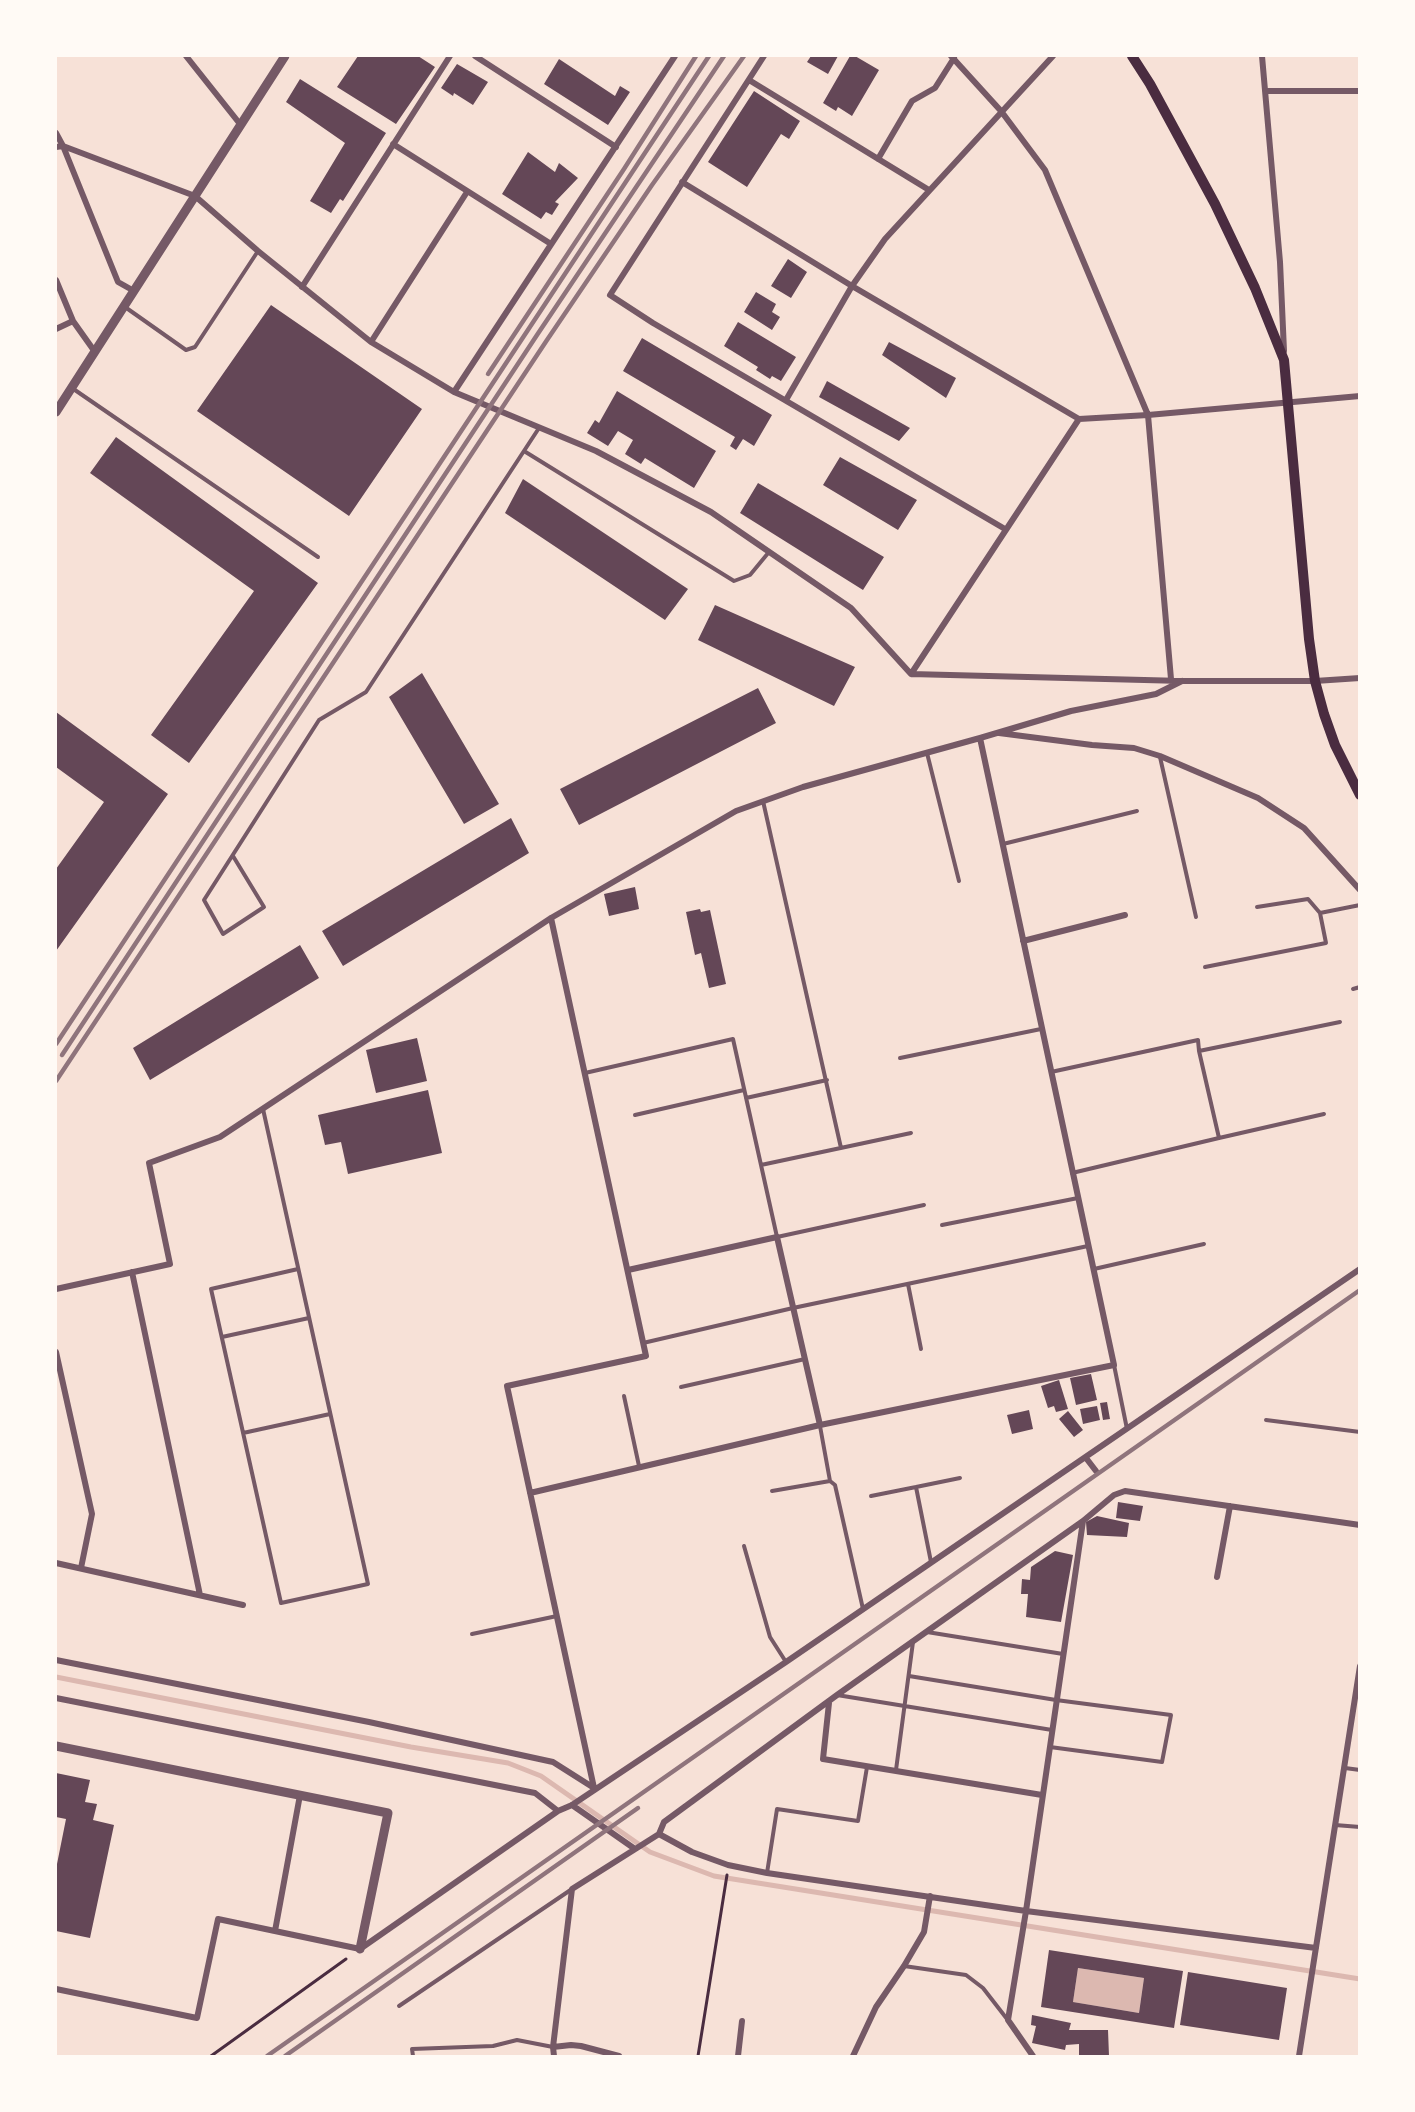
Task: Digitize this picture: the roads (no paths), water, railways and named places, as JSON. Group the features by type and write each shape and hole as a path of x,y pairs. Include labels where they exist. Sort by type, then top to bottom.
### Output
{"main road":[{"path":"1132,56 1150,84 1215,204 1255,288 1284,360 1309,639 1315,681 1335,745 1359,795"}],"street":[{"path":"186,56 240,124"},
{"path":"56,412 285,56"},
{"path":"302,287 450,56"},
{"path":"475,56 616,147"},
{"path":"454,392 675,56"},
{"path":"764,56 610,295 653,323 1005,529"},
{"path":"786,400 852,286 885,239 1053,56"},
{"path":"1262,56 1280,262 1284,360"},
{"path":"878,159 912,101 935,88 953,57 1001,111 1045,170 1148,415 1171,680"},
{"path":"748,80 929,190"},
{"path":"1264,91 1359,91"},
{"path":"56,133 59,146 118,282 134,291"},
{"path":"393,144 551,244"},
{"path":"59,146 195,196 258,251 371,342 454,392 596,451 700,507 851,608 911,674 1183,681 1315,681 1359,678"},
{"path":"682,182 852,286 1079,418 1148,415 1359,396"},
{"path":"371,342 467,192"},
{"path":"56,280 73,321 96,352"},
{"path":"56,329 73,321"},
{"path":"911,674 1079,418"},
{"path":"56,1289 171,1264 149,1162 220,1137 551,918 736,811 763,800 1071,711 1156,694 1183,681"},
{"path":"997,733 1134,748 1160,756 1258,798 1304,828 1359,890"},
{"path":"530,1493 820,1425 1114,1365 980,738"},
{"path":"1023,941 1125,915"},
{"path":"551,918 646,1356 507,1386 594,1788"},
{"path":"628,1270 777,1237 820,1425"},
{"path":"56,1989 198,2018 218,1919 360,1949 558,1811 572,1805 594,1788 786,1662 1359,1269"},
{"path":"132,1272 200,1595"},
{"path":"56,1352 92,1514 81,1568"},
{"path":"1086,1458 1096,1471"},
{"path":"554,2056 553,2047 572,1889 659,1834 664,1822 837,1695 1083,1521 1112,1492 1125,1491 1359,1525"},
{"path":"1217,1577 1230,1506"},
{"path":"1033,2056 1008,2020 1083,1521"},
{"path":"56,1563 243,1605"},
{"path":"56,1660 369,1722 553,1762 594,1788"},
{"path":"1299,2056 1359,1666"},
{"path":"56,1698 535,1793 558,1811"},
{"path":"829,1702 822,1759 1042,1795"},
{"path":"56,1746 388,1813 360,1949"},
{"path":"275,1931 300,1795"},
{"path":"572,1805 635,1849"},
{"path":"659,1834 692,1852 728,1865 767,1873 1026,1911 1316,1948"},
{"path":"854,2056 876,2007 924,1932 930,1896"},
{"path":"738,2056 742,2021"},
{"path":"553,2047 580,2046 619,2056"}],"lane":[{"path":"124,307 186,350 195,347 258,251"},
{"path":"71,388 318,557"},
{"path":"233,856 264,907 224,934 204,900 319,720 366,692 539,427"},
{"path":"524,451 734,581 750,575 769,552"},
{"path":"927,753 958,881"},
{"path":"1160,756 1196,917"},
{"path":"763,800 841,1148"},
{"path":"1003,844 1137,810"},
{"path":"1205,967 1326,943 1320,913 1308,899 1257,907"},
{"path":"1320,913 1359,905"},
{"path":"1353,988 1359,987"},
{"path":"1199,1051 1340,1023"},
{"path":"900,1059 1041,1029"},
{"path":"585,1073 733,1039 777,1237 924,1205"},
{"path":"1050,1072 1198,1040 1219,1138"},
{"path":"746,1098 827,1080"},
{"path":"635,1115 744,1090"},
{"path":"263,1109 368,1584 281,1603 211,1289 298,1269"},
{"path":"1072,1173 1324,1114"},
{"path":"761,1165 911,1133"},
{"path":"942,1226 1078,1198"},
{"path":"1093,1269 1204,1244"},
{"path":"643,1343 793,1308 1088,1246"},
{"path":"908,1284 921,1349"},
{"path":"222,1337 309,1318"},
{"path":"681,1387 805,1359"},
{"path":"1114,1365 1127,1429"},
{"path":"624,1396 639,1466"},
{"path":"243,1433 330,1414"},
{"path":"1266,1420 1359,1432"},
{"path":"820,1425 830,1481 835,1485 863,1609"},
{"path":"872,1496 960,1478"},
{"path":"772,1491 830,1481"},
{"path":"916,1487 931,1562"},
{"path":"744,1546 770,1637 786,1662"},
{"path":"472,1635 557,1616"},
{"path":"927,1632 1063,1654"},
{"path":"896,1770 914,1641"},
{"path":"909,1676 1056,1700 1171,1715 1162,1762 1049,1747"},
{"path":"837,1695 1052,1730"},
{"path":"767,1873 777,1809 858,1821 867,1766"},
{"path":"1344,1768 1359,1770"},
{"path":"1335,1825 1359,1827"},
{"path":"399,2006 572,1889"},
{"path":"904,1966 966,1976 983,1988 1008,2020"},
{"path":"413,2056 412,2049 493,2046 517,2040 553,2047"}],"waterway":[{"path":"56,1677 411,1747 508,1763 541,1776 650,1852 714,1876 1360,1979"}],"railway":[{"path":"488,374 696,56"},
{"path":"56,1044 709,56"},
{"path":"62,1055 724,56"},
{"path":"56,1081 547,340 652,185 744,56"},
{"path":"267,2056 1360,1290"},
{"path":"285,2056 638,1808"}]}
